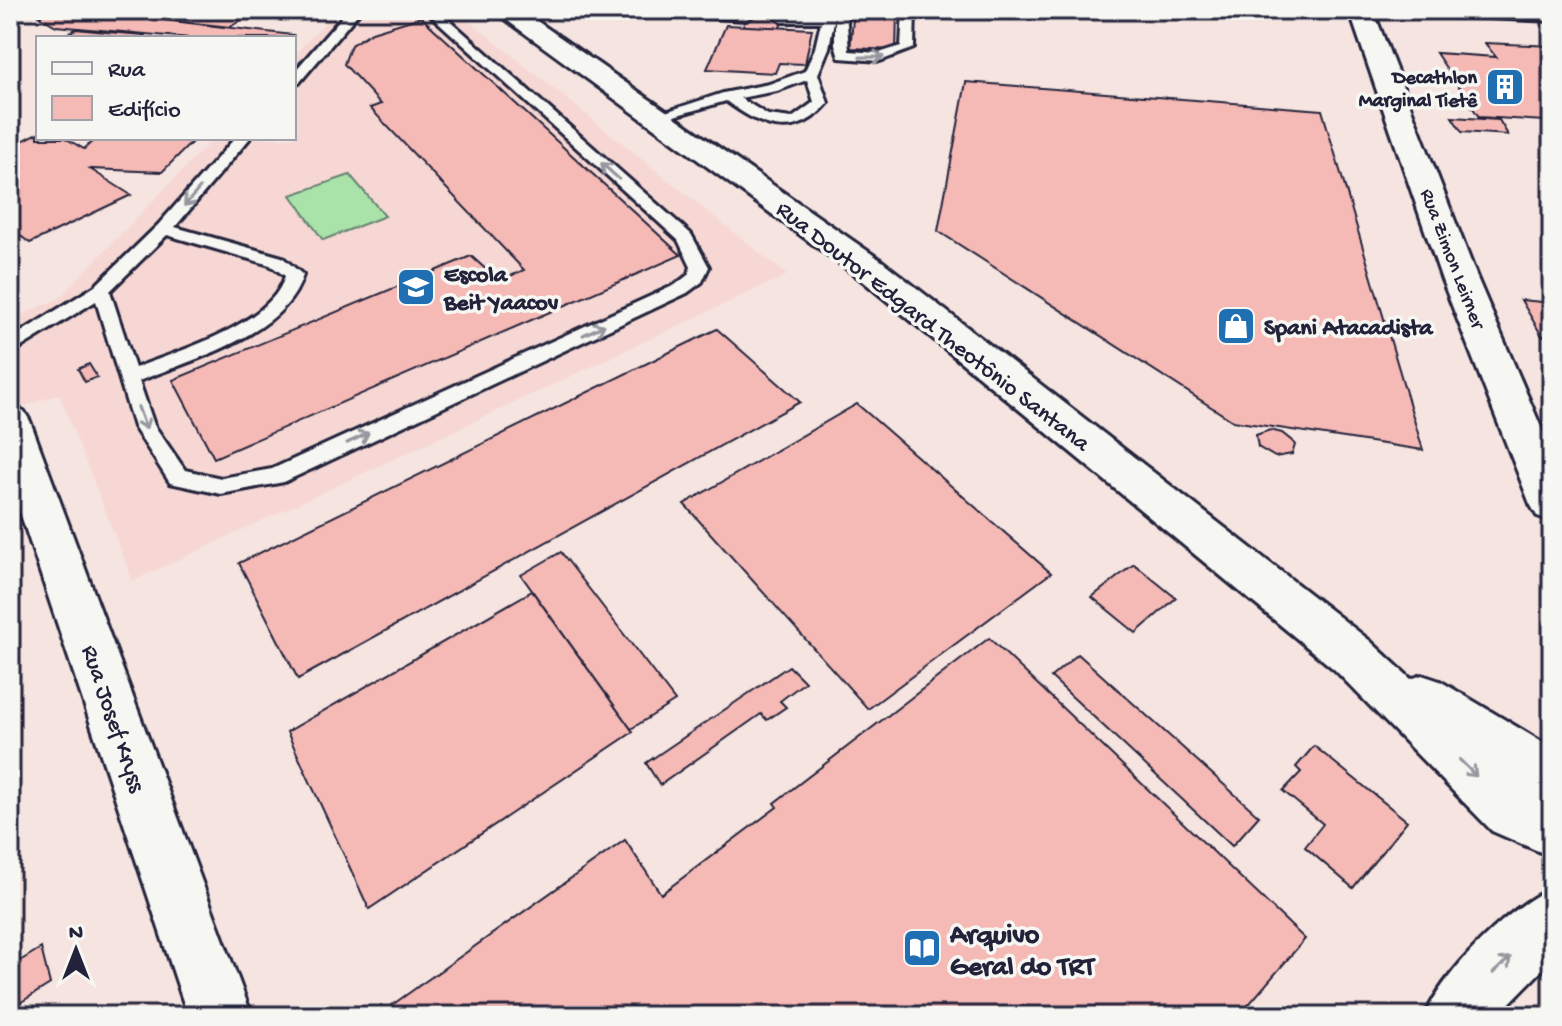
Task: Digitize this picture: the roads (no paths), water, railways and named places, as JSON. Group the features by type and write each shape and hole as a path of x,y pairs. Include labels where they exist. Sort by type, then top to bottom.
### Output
{"highway":[{"path":"1470,10 1552,14"}],"street":[{"name":"Rua Doutor Edgard Theotônio Santana","path":"505,10 870,269 1352,655 1512,812 1552,830"},
{"name":"Rua Zimon Leirner","path":"1361,10 1460,280 1552,504"},
{"name":"Rua Josef Kryss","path":"10,421 220,1016"},
{"name":"Rua Doutor Edgard Theotônio Santana","path":"1352,655 1549,770"},
{"path":"1549,770 1542,794 1552,830"},
{"path":"1457,1016 1487,980 1552,918"}],"lane":[{"path":"296,78 355,10"},
{"path":"101,290 144,427 178,477 221,486 276,476 681,289 696,278 700,267 685,238 431,10"},
{"path":"657,10 746,16"},
{"path":"832,13 843,30 840,47 844,55 880,57 907,48 909,10"},
{"path":"657,117 728,96 772,88 811,74 832,13"},
{"path":"790,16 832,13"},
{"path":"728,96 763,122 779,123 803,118 821,103 811,74"},
{"path":"10,348 101,290 164,229 241,140"},
{"path":"128,378 230,336 274,309 289,291 294,275 276,261 164,229"}],"place":[{"name":"Decathlon Marginal Tietê","path":"1505,87"},
{"name":"Escola Beit Yaacov","path":"416,287"},
{"name":"Spani Atacadista","path":"1236,326"},
{"name":"Arquivo Geral do TRT","path":"922,948"}]}
